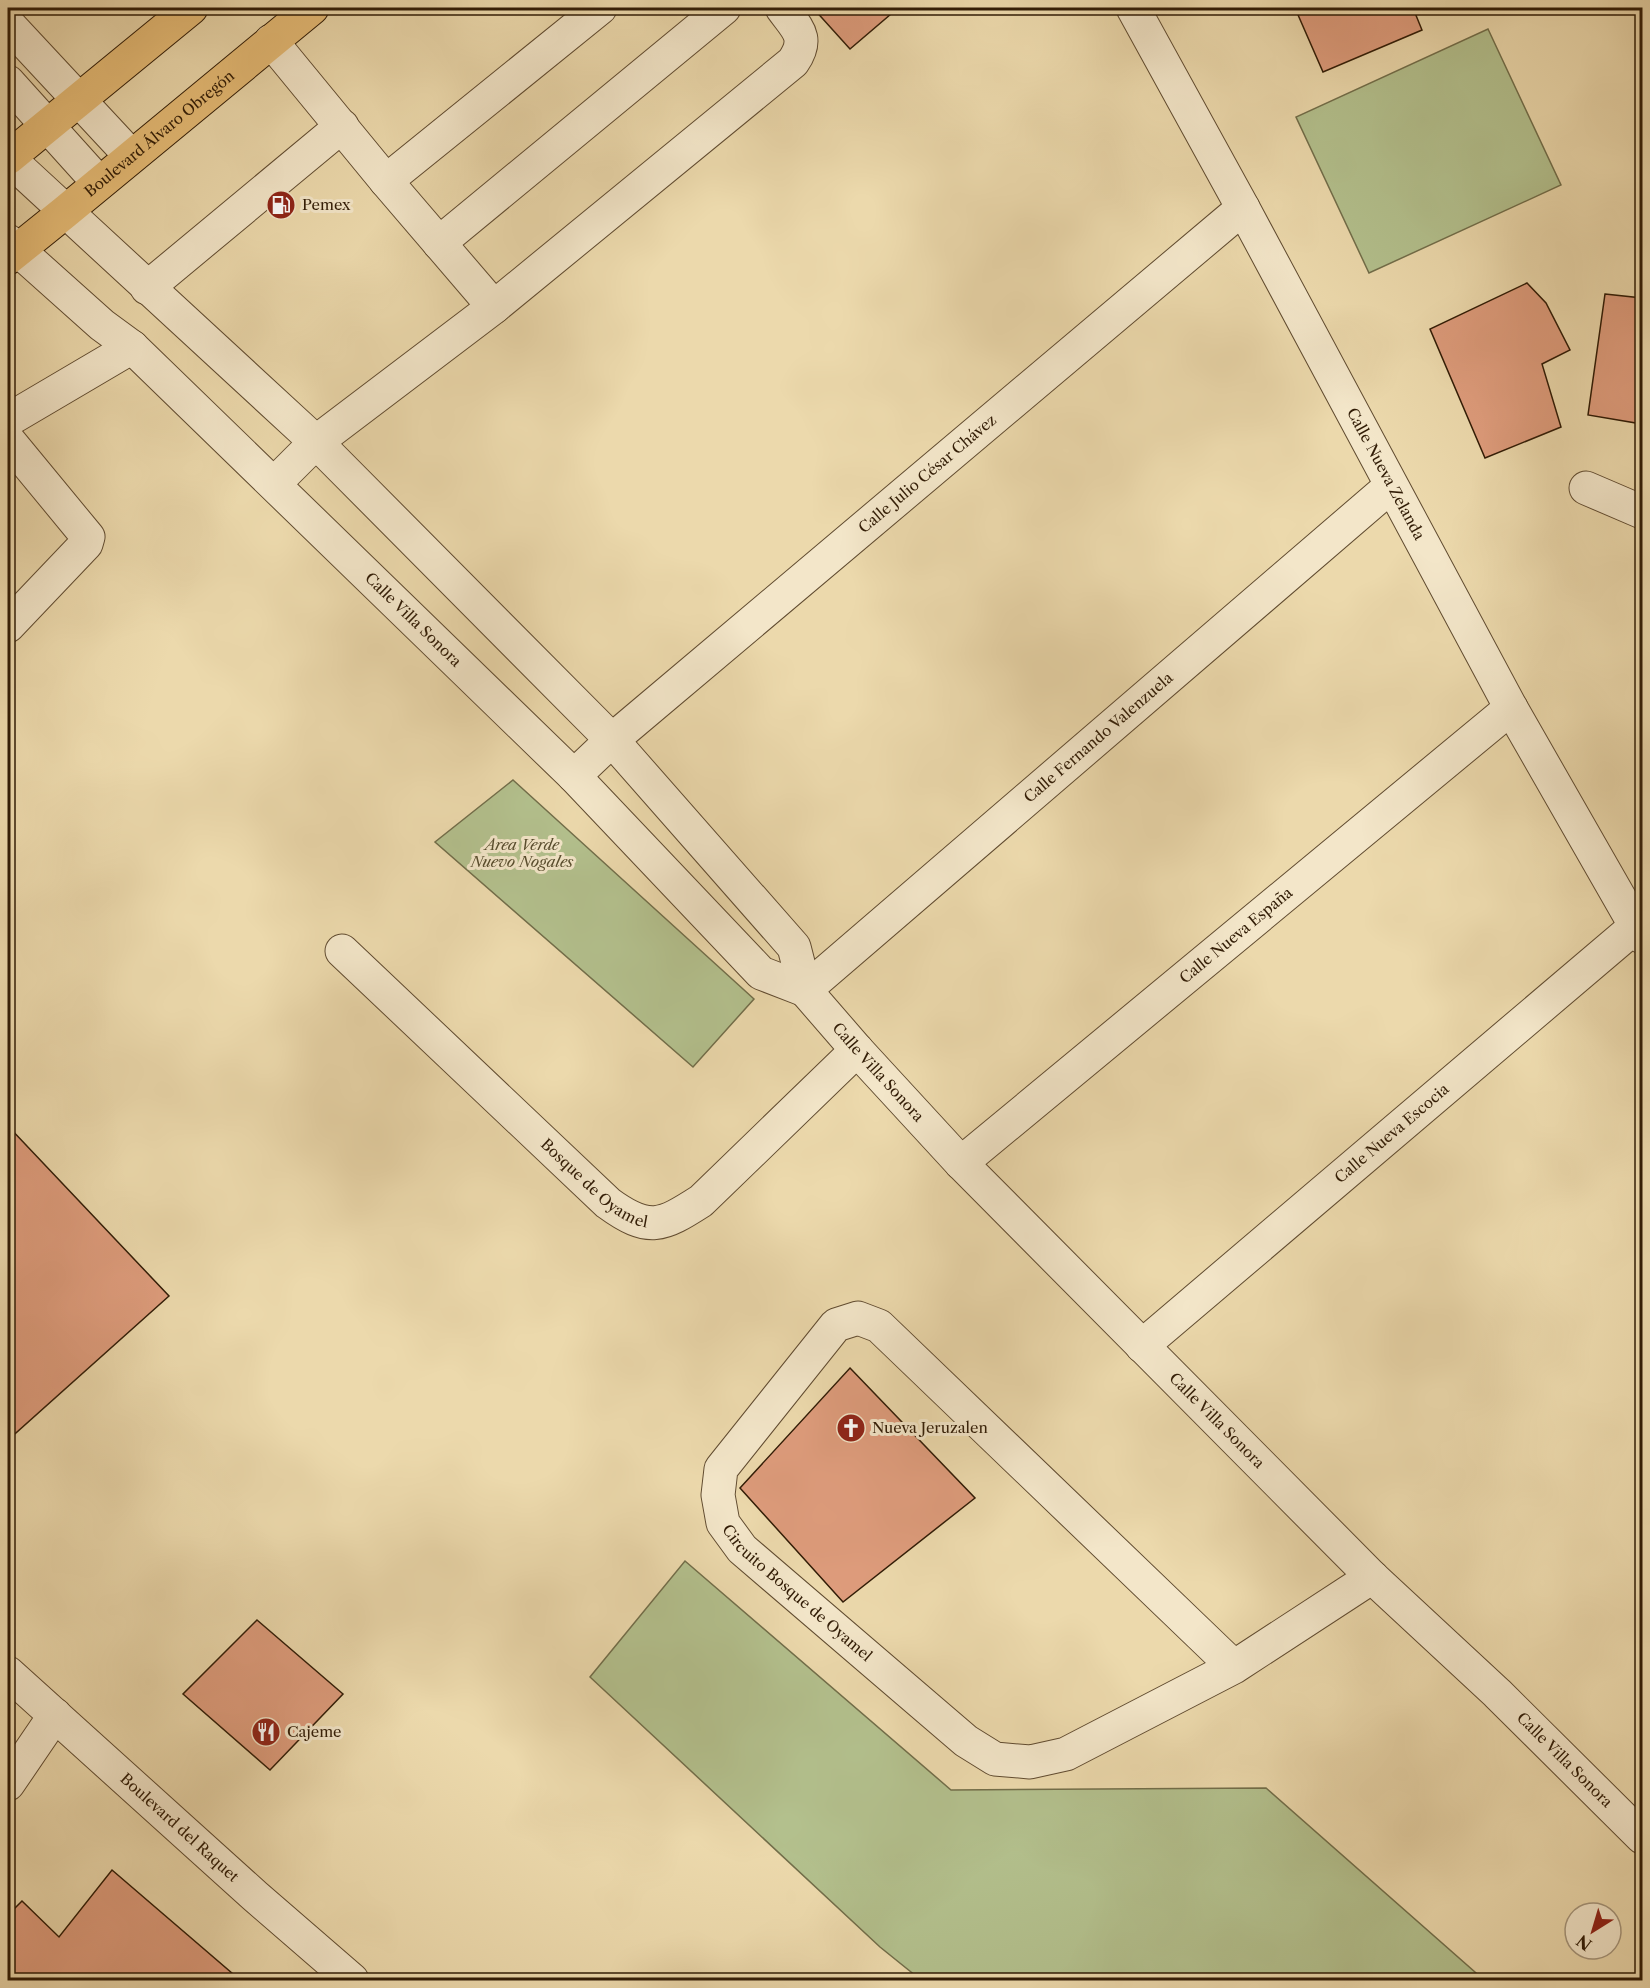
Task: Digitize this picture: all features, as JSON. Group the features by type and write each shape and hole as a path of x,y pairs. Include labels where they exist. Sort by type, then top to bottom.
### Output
{"highway":[{"path":"8,158 191,8"},
{"name":"Boulevard Álvaro Obregón","path":"10,250 65,212 312,8"}],"street":[{"path":"386,181 600,8"},
{"path":"439,243 724,8"},
{"path":"274,484 316,442 494,307 793,62 801,47 801,36 782,8"},
{"name":"Calle Nueva Zelanda","path":"1133,8 1511,708 1640,928"},
{"path":"8,24 131,156"},
{"path":"271,41 386,181 494,307"},
{"path":"8,82 99,183"},
{"path":"147,288 342,126"},
{"name":"Calle Villa Sonora","path":"8,158 316,442 612,740 794,947 805,990 961,1163 1372,1576 1497,1693 1642,1837"},
{"name":"Calle Julio César Chávez","path":"574,776 612,740 1243,208"},
{"name":"Calle Villa Sonora","path":"10,250 132,347 574,776 761,973 805,990"},
{"path":"8,420 132,347"},
{"path":"8,440 88,537 86,544 8,626"},
{"name":"Calle Fernando Valenzuela","path":"805,990 1391,486"},
{"path":"1586,488 1642,512"},
{"name":"Calle Nueva España","path":"961,1163 1511,708"},
{"name":"Calle Nueva Escocia","path":"1143,1346 1640,928"},
{"name":"Bosque de Oyamel","path":"342,951 608,1203 625,1215 657,1224 672,1219 701,1201 857,1050"},
{"name":"Circuito Bosque de Oyamel","path":"1234,1667 879,1326 858,1318 836,1325 721,1469 718,1495 723,1523 742,1549 966,1741 995,1759 1030,1762 1066,1754 1234,1667 1372,1576"},
{"name":"Boulevard del Raquet","path":"8,1673 255,1896 352,1980"},
{"path":"8,1784 55,1715"}],"green space":[{"path":"1488,29 1561,185 1369,273 1296,117"},
{"name":"Area Verde Nuevo Nogales","path":"513,780 754,999 693,1067 435,842"},
{"path":"685,1561 951,1790 1266,1788 1484,1980 921,1980 880,1947 590,1677"}],"building":[{"path":"813,8 898,8 850,49"},
{"path":"1295,8 1413,8 1422,30 1323,72"},
{"path":"1502,8 1520,8 1504,14"},
{"path":"1527,283 1546,303 1570,350 1542,364 1561,427 1485,458 1430,329"},
{"path":"1605,294 1642,298 1642,424 1588,415"},
{"path":"8,1126 169,1296 8,1440"},
{"name":"Nueva Jeruzalen","path":"850,1368 975,1498 843,1602 740,1488"},
{"name":"Cajeme","path":"257,1620 343,1694 270,1770 183,1694"},
{"path":"112,1870 240,1980 8,1980 8,1915 22,1901 59,1937"}],"place":[{"name":"Pemex","path":"281,205"},
{"name":"Nueva Jeruzalen","path":"851,1428"},
{"name":"Cajeme","path":"266,1732"}]}
